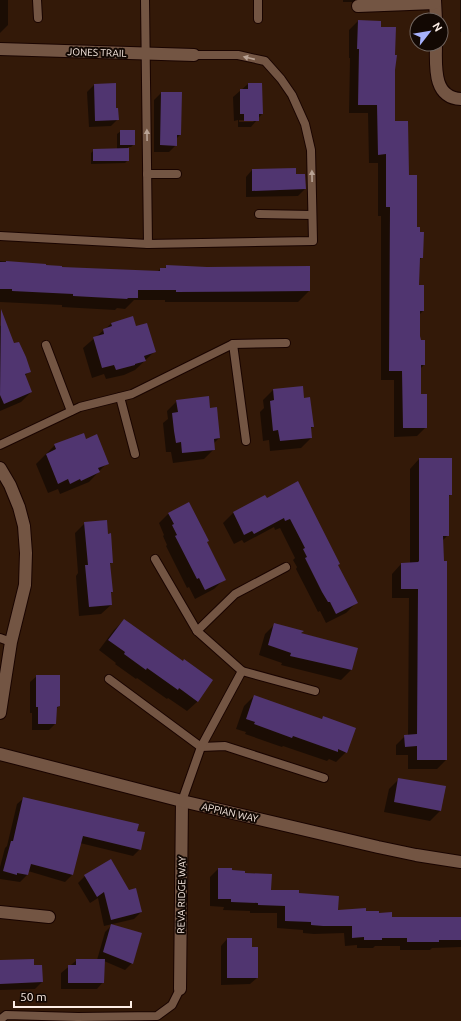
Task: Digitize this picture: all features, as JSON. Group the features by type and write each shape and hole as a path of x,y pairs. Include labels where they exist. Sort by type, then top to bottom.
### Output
{"street":[{"path":"358,6 435,1 436,12"},
{"name":"JONES TRAIL","path":"0,49 194,55"},
{"path":"436,52 438,83 446,94 451,97 461,99"},
{"path":"0,468 10,485 19,507 24,526 26,553 25,585 6,640 0,713"},
{"name":"APPIAN WAY","path":"0,754 378,848 461,862"},
{"name":"REVA RIDGE WAY","path":"180,989 182,800"},
{"path":"0,912 49,917"}],"lane":[{"path":"37,0 38,18"},
{"path":"145,0 148,244"},
{"path":"258,0 258,19"},
{"path":"0,236 148,244 313,241 311,150 305,124 292,95 281,79 265,61 238,55 194,55"},
{"path":"147,174 177,174"},
{"path":"259,214 312,215"},
{"path":"0,445 80,407 132,394 233,344 286,343"},
{"path":"46,344 71,411"},
{"path":"233,344 246,441"},
{"path":"120,397 135,454"},
{"path":"155,559 198,631 242,671 315,691"},
{"path":"198,631 235,594 286,567"},
{"path":"182,800 201,747 242,671"},
{"path":"109,679 201,747 225,746 324,778"},
{"path":"0,1020 6,1015 78,1019 157,1018 172,1005 180,989"}],"building":[{"path":"358,20 381,21 381,27 396,27 395,55 397,55 395,70 395,121 408,121 409,175 417,175 417,227 420,227 420,232 424,232 423,258 420,258 419,285 424,285 424,311 420,311 420,336 421,340 425,340 425,365 421,365 421,394 427,394 427,428 403,428 402,371 389,371 390,207 386,207 386,154 378,155 377,105 358,105"},
{"path":"116,83 116,108 118,108 119,120 95,121 94,84"},
{"path":"248,83 262,83 263,114 259,114 259,121 244,121 244,114 240,114 240,89 248,89"},
{"path":"161,92 182,92 181,135 177,135 177,146 160,145"},
{"path":"120,130 135,130 135,145 120,145"},
{"path":"129,148 129,161 93,161 93,149"},
{"path":"296,168 296,174 305,174 306,189 252,191 252,169"},
{"path":"6,261 46,264 62,267 160,271 160,268 166,268 166,265 207,267 310,266 310,291 176,292 176,290 138,290 138,298 127,298 128,299 73,296 73,294 12,291 12,289 0,289 0,262"},
{"path":"1,309 14,343 19,342 26,357 31,372 25,374 32,392 4,404 0,395"},
{"path":"133,316 136,326 147,323 156,352 144,356 146,361 135,365 116,370 114,365 102,368 93,337 104,334 103,329 112,326 111,323"},
{"path":"303,386 304,398 310,397 314,427 311,427 312,438 280,441 278,430 273,431 270,401 274,400 273,389"},
{"path":"209,396 210,408 217,407 220,438 214,439 215,450 182,453 181,442 176,443 174,431 172,413 178,412 176,400"},
{"path":"84,433 86,439 97,434 109,464 98,468 100,472 81,481 80,479 70,484 68,479 58,484 46,454 56,449 54,444"},
{"path":"419,458 452,458 452,495 449,495 449,536 443,536 444,561 447,561 447,760 417,760 417,746 405,747 404,735 417,734 418,589 401,589 401,563 419,561"},
{"path":"298,481 358,603 336,614 330,602 328,602 322,592 305,558 307,557 303,549 305,548 290,519 285,521 284,518 254,534 252,531 244,535 233,512 265,495 267,498"},
{"path":"189,502 209,541 207,542 226,580 205,590 199,578 197,579 175,536 177,535 172,525 174,524 168,513"},
{"path":"107,520 108,534 111,533 113,563 110,563 113,592 111,592 112,605 89,607 85,565 88,565 84,522"},
{"path":"124,619 183,661 184,659 213,680 198,702 147,668 146,670 108,640"},
{"path":"274,623 304,631 301,633 358,648 352,670 290,656 291,653 268,645"},
{"path":"36,675 60,675 60,706 57,707 56,724 38,724 38,707 36,707"},
{"path":"254,695 322,719 323,716 356,728 347,753 338,749 338,752 293,736 292,738 254,724 255,722 246,719"},
{"path":"398,778 446,786 441,811 394,802"},
{"path":"23,797 139,824 137,831 145,832 141,850 83,836 73,875 31,864 28,875 17,873 17,875 3,871 11,841 13,841"},
{"path":"111,859 129,890 136,888 142,912 111,920 104,892 97,897 84,875"},
{"path":"218,868 232,868 232,870 245,871 245,873 272,874 271,890 299,890 299,893 339,896 338,910 366,908 366,911 379,911 379,913 392,912 392,917 461,917 461,940 407,942 407,938 382,938 382,940 364,940 364,937 352,938 352,926 323,926 311,925 311,922 285,921 285,906 258,905 258,903 231,902 231,899 218,899"},
{"path":"111,924 142,933 133,964 103,952"},
{"path":"227,938 252,938 252,947 258,947 258,978 227,978"},
{"path":"34,959 34,965 42,965 43,982 0,984 0,960"},
{"path":"76,959 105,959 104,983 68,983 68,965 76,965"}]}
